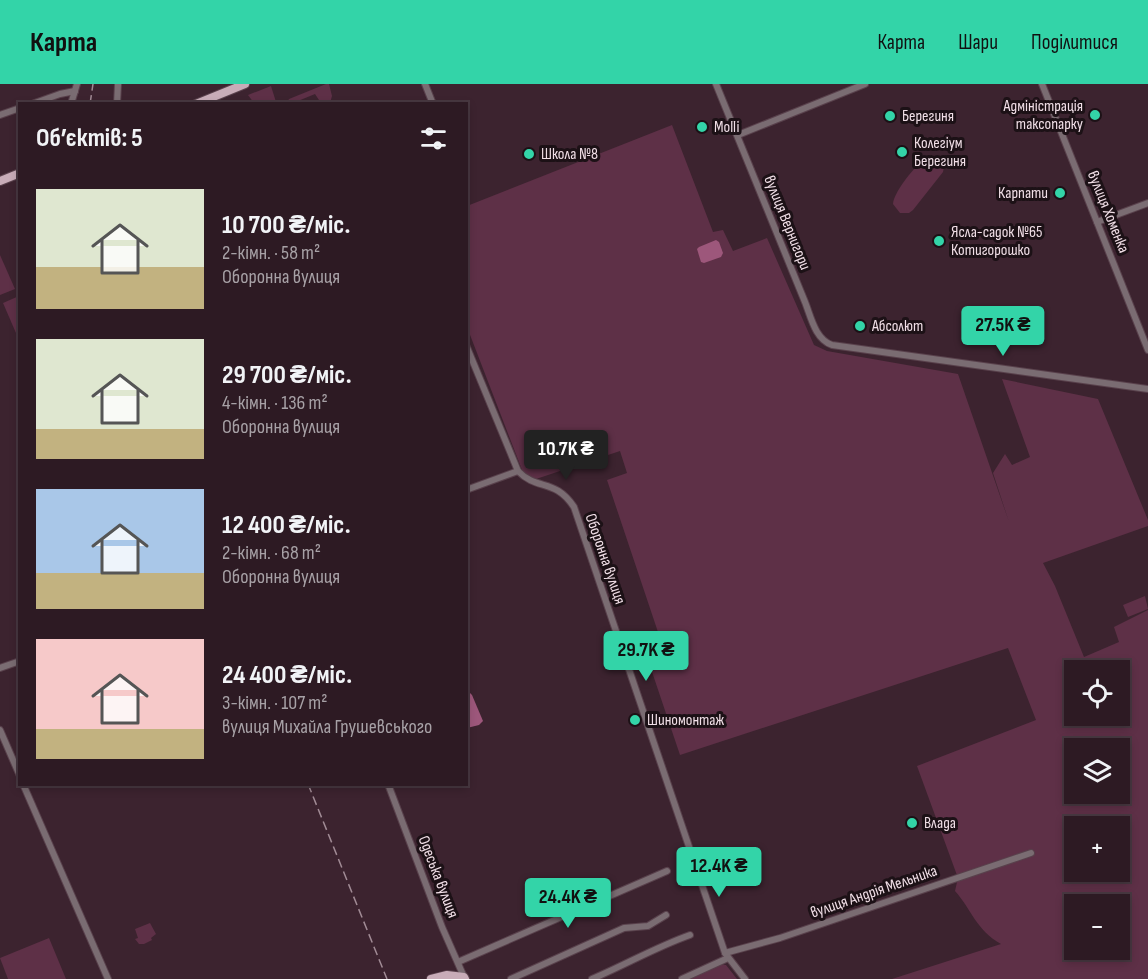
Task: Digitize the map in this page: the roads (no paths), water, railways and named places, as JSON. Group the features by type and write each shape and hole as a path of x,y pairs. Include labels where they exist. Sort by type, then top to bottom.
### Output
{"main road":[{"path":"201,102 245,84"},
{"path":"0,181 18,174"},
{"path":"431,979 447,975 465,978"}],"street":[{"path":"117,102 118,84"},
{"path":"425,84 433,102"},
{"name":"вулиця Вернигори","path":"716,84 819,335 828,344 1148,389"},
{"path":"738,135 865,84"},
{"name":"вулиця Хоменка","path":"1042,84 1148,350"},
{"path":"38,102 76,88"},
{"path":"0,116 18,109"},
{"path":"1097,222 1148,203"},
{"path":"468,350 518,471 468,488"},
{"name":"Оборонна вулиця","path":"518,471 531,483 545,484 557,490 569,500 573,507 727,956 745,979"},
{"path":"0,668 18,662"},
{"path":"0,730 18,771"},
{"path":"24,786 108,979"},
{"name":"Одеська вулиця","path":"389,786 442,927 465,978"},
{"name":"вулиця Андрія Мельника","path":"682,979 727,956 1031,853"},
{"path":"458,962 667,871"},
{"path":"511,979 624,928 648,926 666,915"},
{"path":"592,979 620,968 660,946 690,935"}],"railway":[{"path":"90,102 93,84"},
{"path":"309,786 387,979"}],"place":[{"name":"Адміністрація таксопарку","path":"1095,115"},
{"name":"Берегиня","path":"890,116"},
{"name":"Molli","path":"702,127"},
{"name":"Колегіум Берегиня","path":"902,152"},
{"name":"Школа №8","path":"529,154"},
{"name":"Карпати","path":"1060,193"},
{"name":"Ясла-садок №65 Котигорошко","path":"939,241"},
{"name":"Абсолют","path":"860,326"},
{"name":"Шиномонтаж","path":"635,720"},
{"name":"Влада","path":"912,823"}]}
